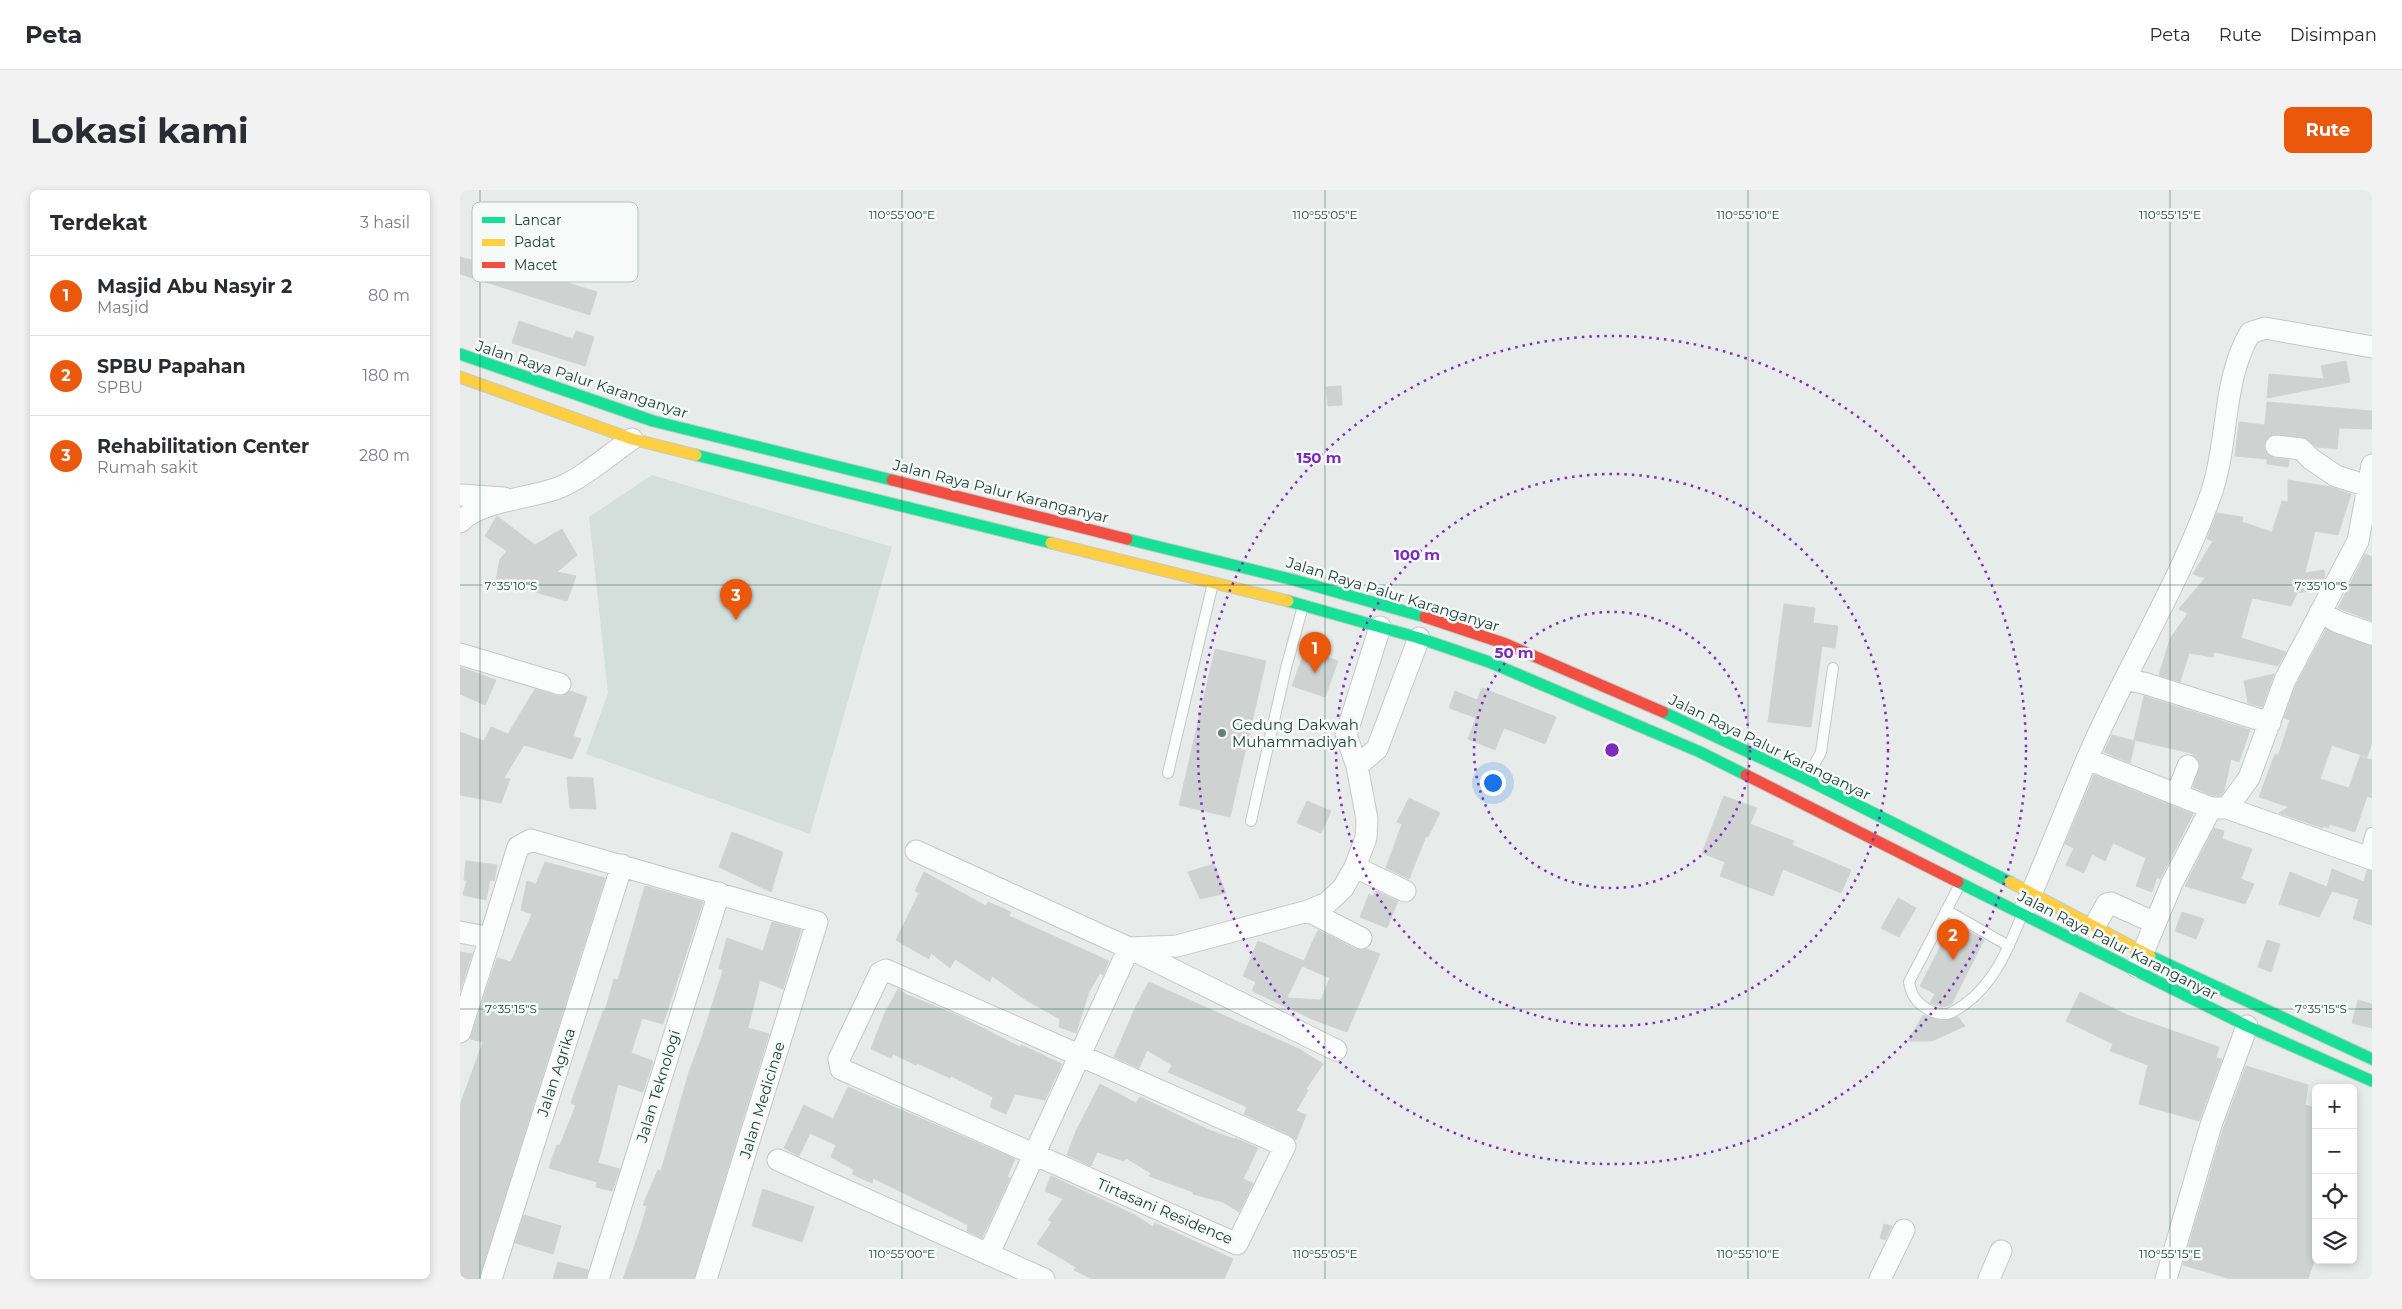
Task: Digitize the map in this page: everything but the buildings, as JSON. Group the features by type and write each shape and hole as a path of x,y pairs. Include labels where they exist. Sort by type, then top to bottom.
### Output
{"main road":[{"name":"Jalan Raya Palur Karanganyar","path":"460,354 553,388 653,421 1203,556 1432,619 1506,644 1693,725 1806,779 1966,873 2023,914 2372,1059"},
{"name":"Jalan Raya Palur Karanganyar","path":"460,377 632,439 1303,605 1420,638 1489,662 1700,752 1966,873 2032,893 2094,927 2139,963 2247,1026 2372,1081"}],"street":[{"path":"2023,914 2087,759 2190,546 2212,490 2236,371 2250,333 2265,328 2372,347"},
{"path":"460,522 466,516 488,506 522,499 565,484 632,439"},
{"path":"2139,963 2172,882 2219,808 2249,778 2285,680 2320,612 2365,543 2370,476 2336,476 2311,459 2301,449 2276,446"},
{"path":"460,495 522,499"},
{"path":"2320,612 2338,622 2372,634"},
{"path":"1129,948 1177,946 1308,911 1327,903 1343,888 1364,846 1367,829 1349,730 1380,627"},
{"path":"1357,766 1379,742 1420,638"},
{"path":"460,654 560,684"},
{"path":"2126,680 2147,684 2270,723"},
{"path":"2087,759 2177,794 2368,857"},
{"path":"2177,794 2188,766"},
{"path":"460,1032 518,846 524,842 539,841 719,893"},
{"path":"916,851 1129,948 1336,1050"},
{"name":"Jalan Agrika","path":"491,1279 622,865"},
{"path":"1355,867 1405,891"},
{"name":"Jalan Medicinae","path":"706,1279 817,922 719,893"},
{"name":"Jalan Teknologi","path":"598,1279 719,893"},
{"path":"2094,927 2107,904 2111,903 2155,923"},
{"path":"1308,911 1361,938"},
{"path":"460,932 490,938"},
{"path":"989,1253 1129,948"},
{"name":"Tirtasani Residence","path":"886,970 1078,1056 1285,1146 1237,1244 845,1072 839,1065 839,1059 880,973 886,970"},
{"path":"2166,1279 2189,1206 2210,1125 2247,1026"},
{"path":"778,1160 1044,1279"},
{"path":"1880,1279 1901,1232 1904,1230"},
{"path":"1989,1279 2001,1251"}],"lane":[{"path":"1168,773 1213,582"},
{"path":"1251,821 1286,668 1303,605"},
{"path":"1806,779 1814,768 1819,756 1833,668"},
{"path":"2368,857 2371,833"},
{"path":"1966,873 1909,982 1912,996 1922,1006 1938,1015 1951,1014 1986,986 2009,946 2023,914"},
{"path":"1946,910 2009,946"}],"shaded area":[{"path":"652,475 892,547 810,834 586,754 608,693 589,517"}],"traffic: fast":[{"path":"460,354 653,421 892,480"},
{"path":"696,455 1051,543"},
{"path":"1127,539 1294,580 1425,617"},
{"path":"1288,601 1419,638 1489,662 1700,752 1746,775"},
{"path":"1663,712 1806,779 2010,882"},
{"path":"1958,882 2247,1026 2372,1081"},
{"path":"2150,956 2372,1059"}],"traffic: slow":[{"path":"460,377 632,439 696,455"},
{"path":"1051,543 1288,601"},
{"path":"2010,882 2150,956"}],"traffic: jam":[{"path":"892,480 1127,539"},
{"path":"1425,617 1506,644 1663,712"},
{"path":"1746,775 1958,882"}],"place":[{"name":"Rehabilitation Center","path":"736,620"},
{"name":"Masjid Abu Nasyir 2","path":"1315,673"},
{"name":"Gedung Dakwah Muhammadiyah","path":"1222,733"},
{"name":"SPBU Papahan","path":"1953,960"}]}
